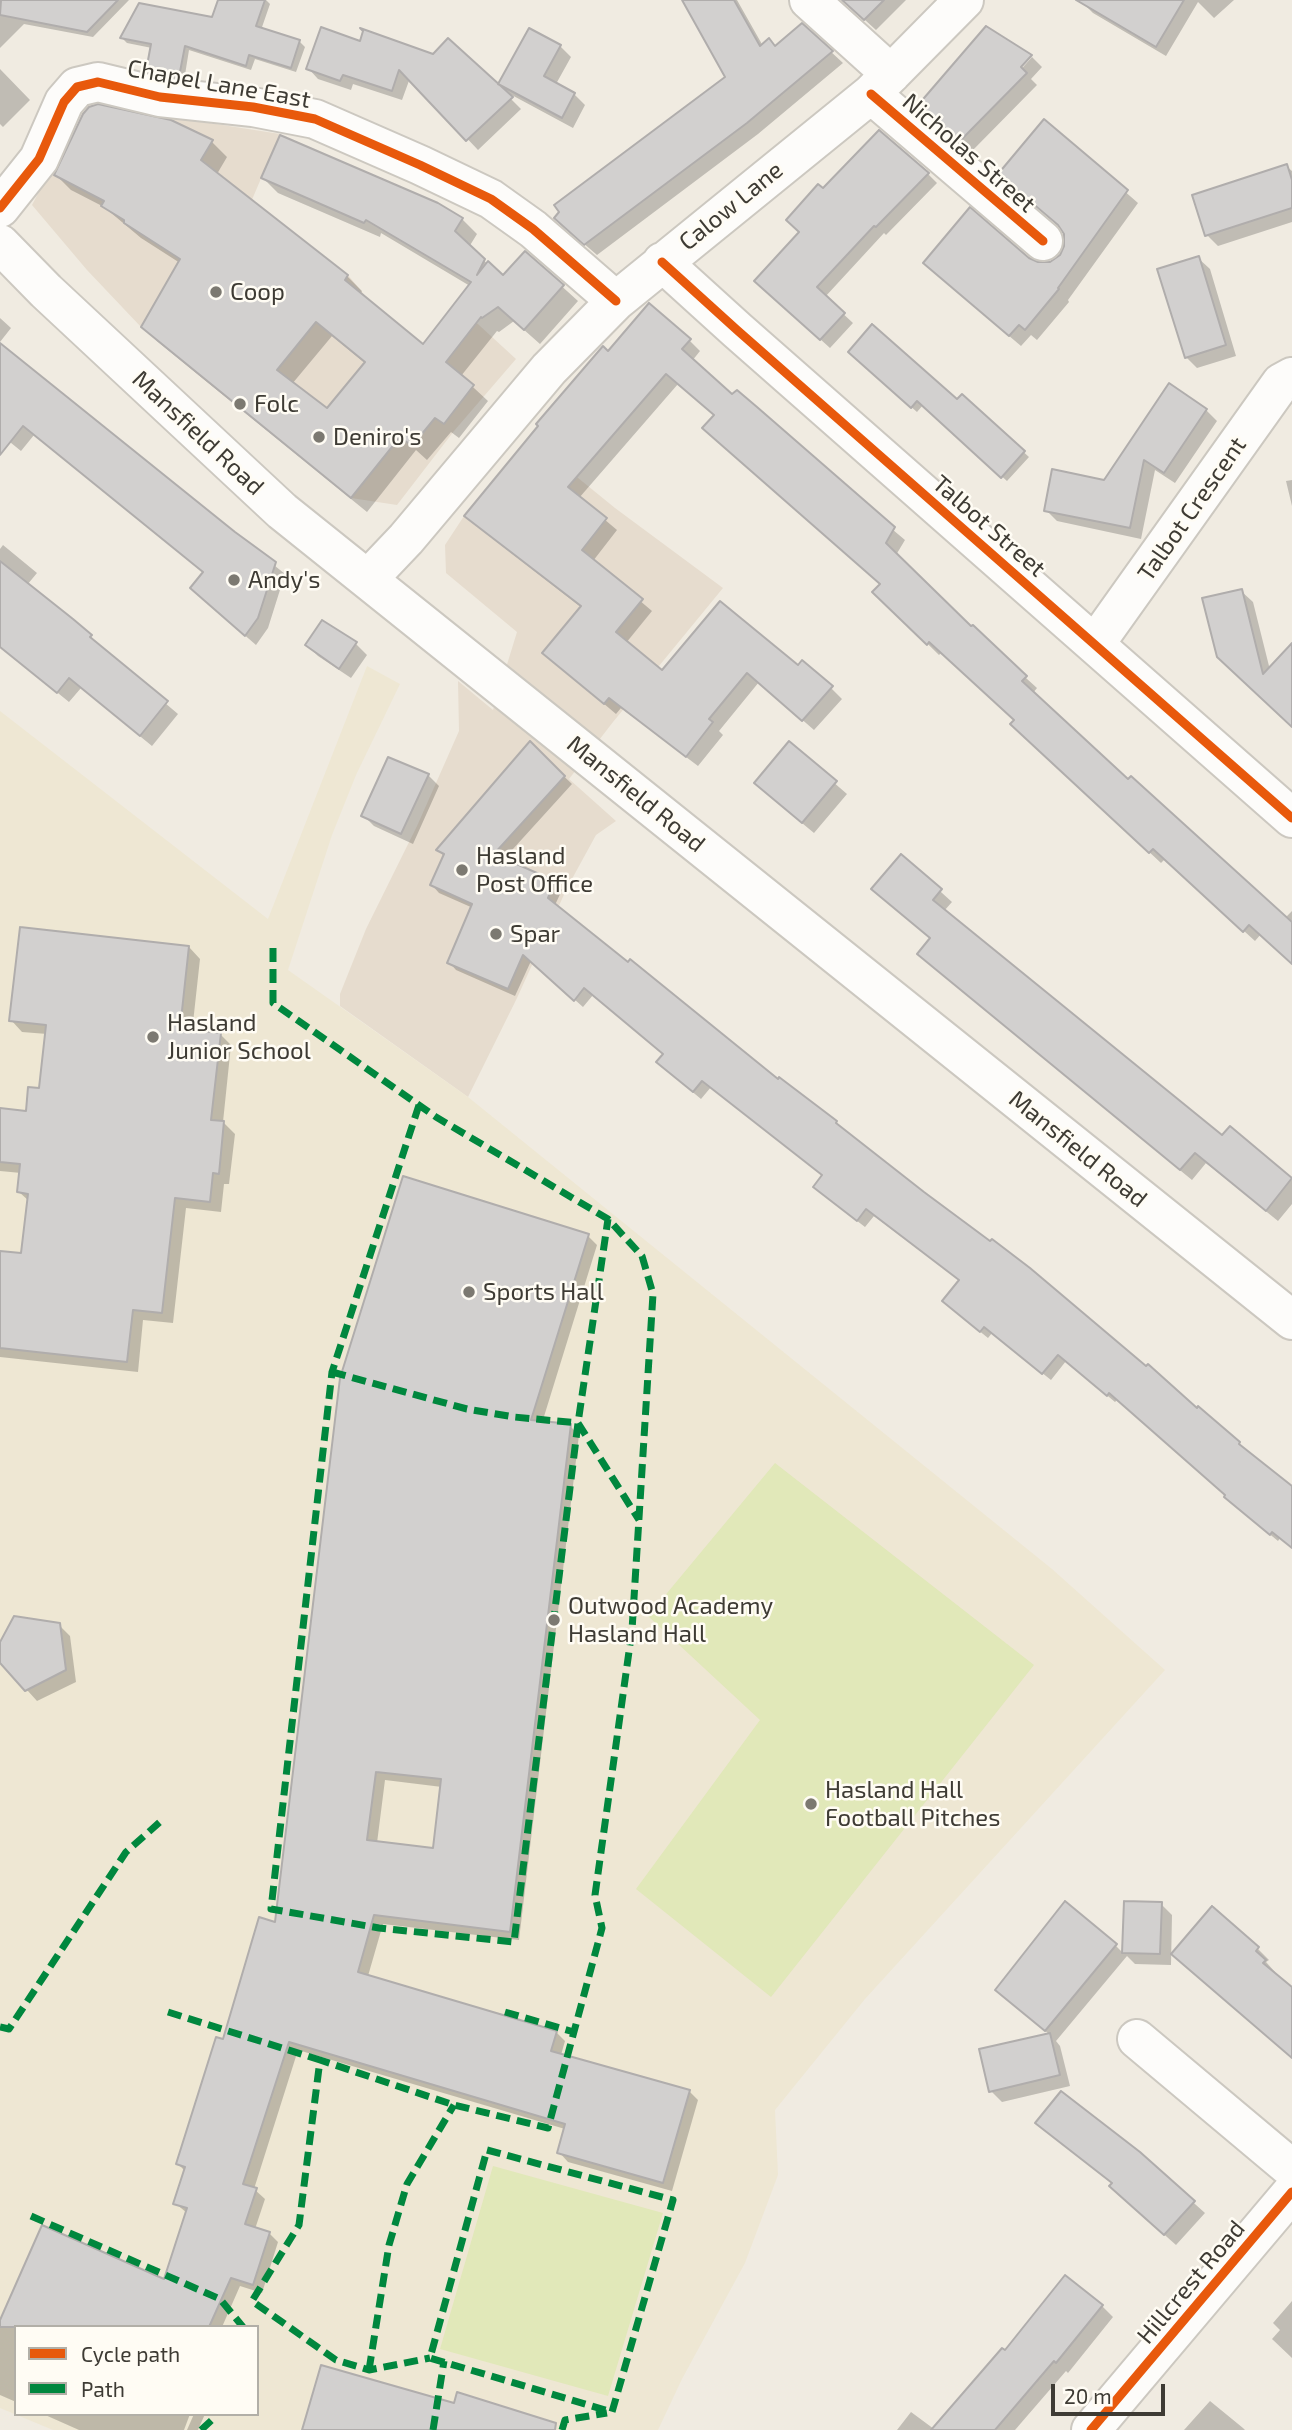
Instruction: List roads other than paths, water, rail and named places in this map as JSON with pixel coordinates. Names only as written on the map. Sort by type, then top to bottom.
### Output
[{"type":"street","name":"Nicholas Street","points":[[809,0],[881,84],[1043,241]]},
{"type":"street","name":"Calow Lane","points":[[368,579],[549,369],[616,301],[881,84],[964,0]]},
{"type":"street","name":"Chapel Lane East","points":[[0,208],[39,159],[64,102],[77,86],[98,82],[160,97],[253,107],[315,119],[420,164],[491,199],[533,229],[616,301]]},
{"type":"street","name":"Mansfield Road","points":[[0,244],[46,291],[282,511],[1292,1320]]},
{"type":"street","name":"Talbot Street","points":[[662,261],[1292,818]]},
{"type":"street","name":"Talbot Crescent","points":[[1095,645],[1281,383],[1292,377]]},
{"type":"street","points":[[1137,2039],[1292,2169]]},
{"type":"street","name":"Hillcrest Road","points":[[1091,2430],[1292,2192]]},
{"type":"place","name":"Coop","points":[[216,292]]},
{"type":"place","name":"Folc","points":[[240,404]]},
{"type":"place","name":"Deniro's","points":[[319,437]]},
{"type":"place","name":"Andy's","points":[[234,580]]},
{"type":"place","name":"Hasland Post Office","points":[[462,870]]},
{"type":"place","name":"Spar","points":[[496,934]]},
{"type":"place","name":"Hasland Junior School","points":[[153,1037]]},
{"type":"place","name":"Sports Hall","points":[[469,1292]]},
{"type":"place","name":"Outwood Academy Hasland Hall","points":[[554,1620]]},
{"type":"place","name":"Hasland Hall Football Pitches","points":[[811,1804]]}]
